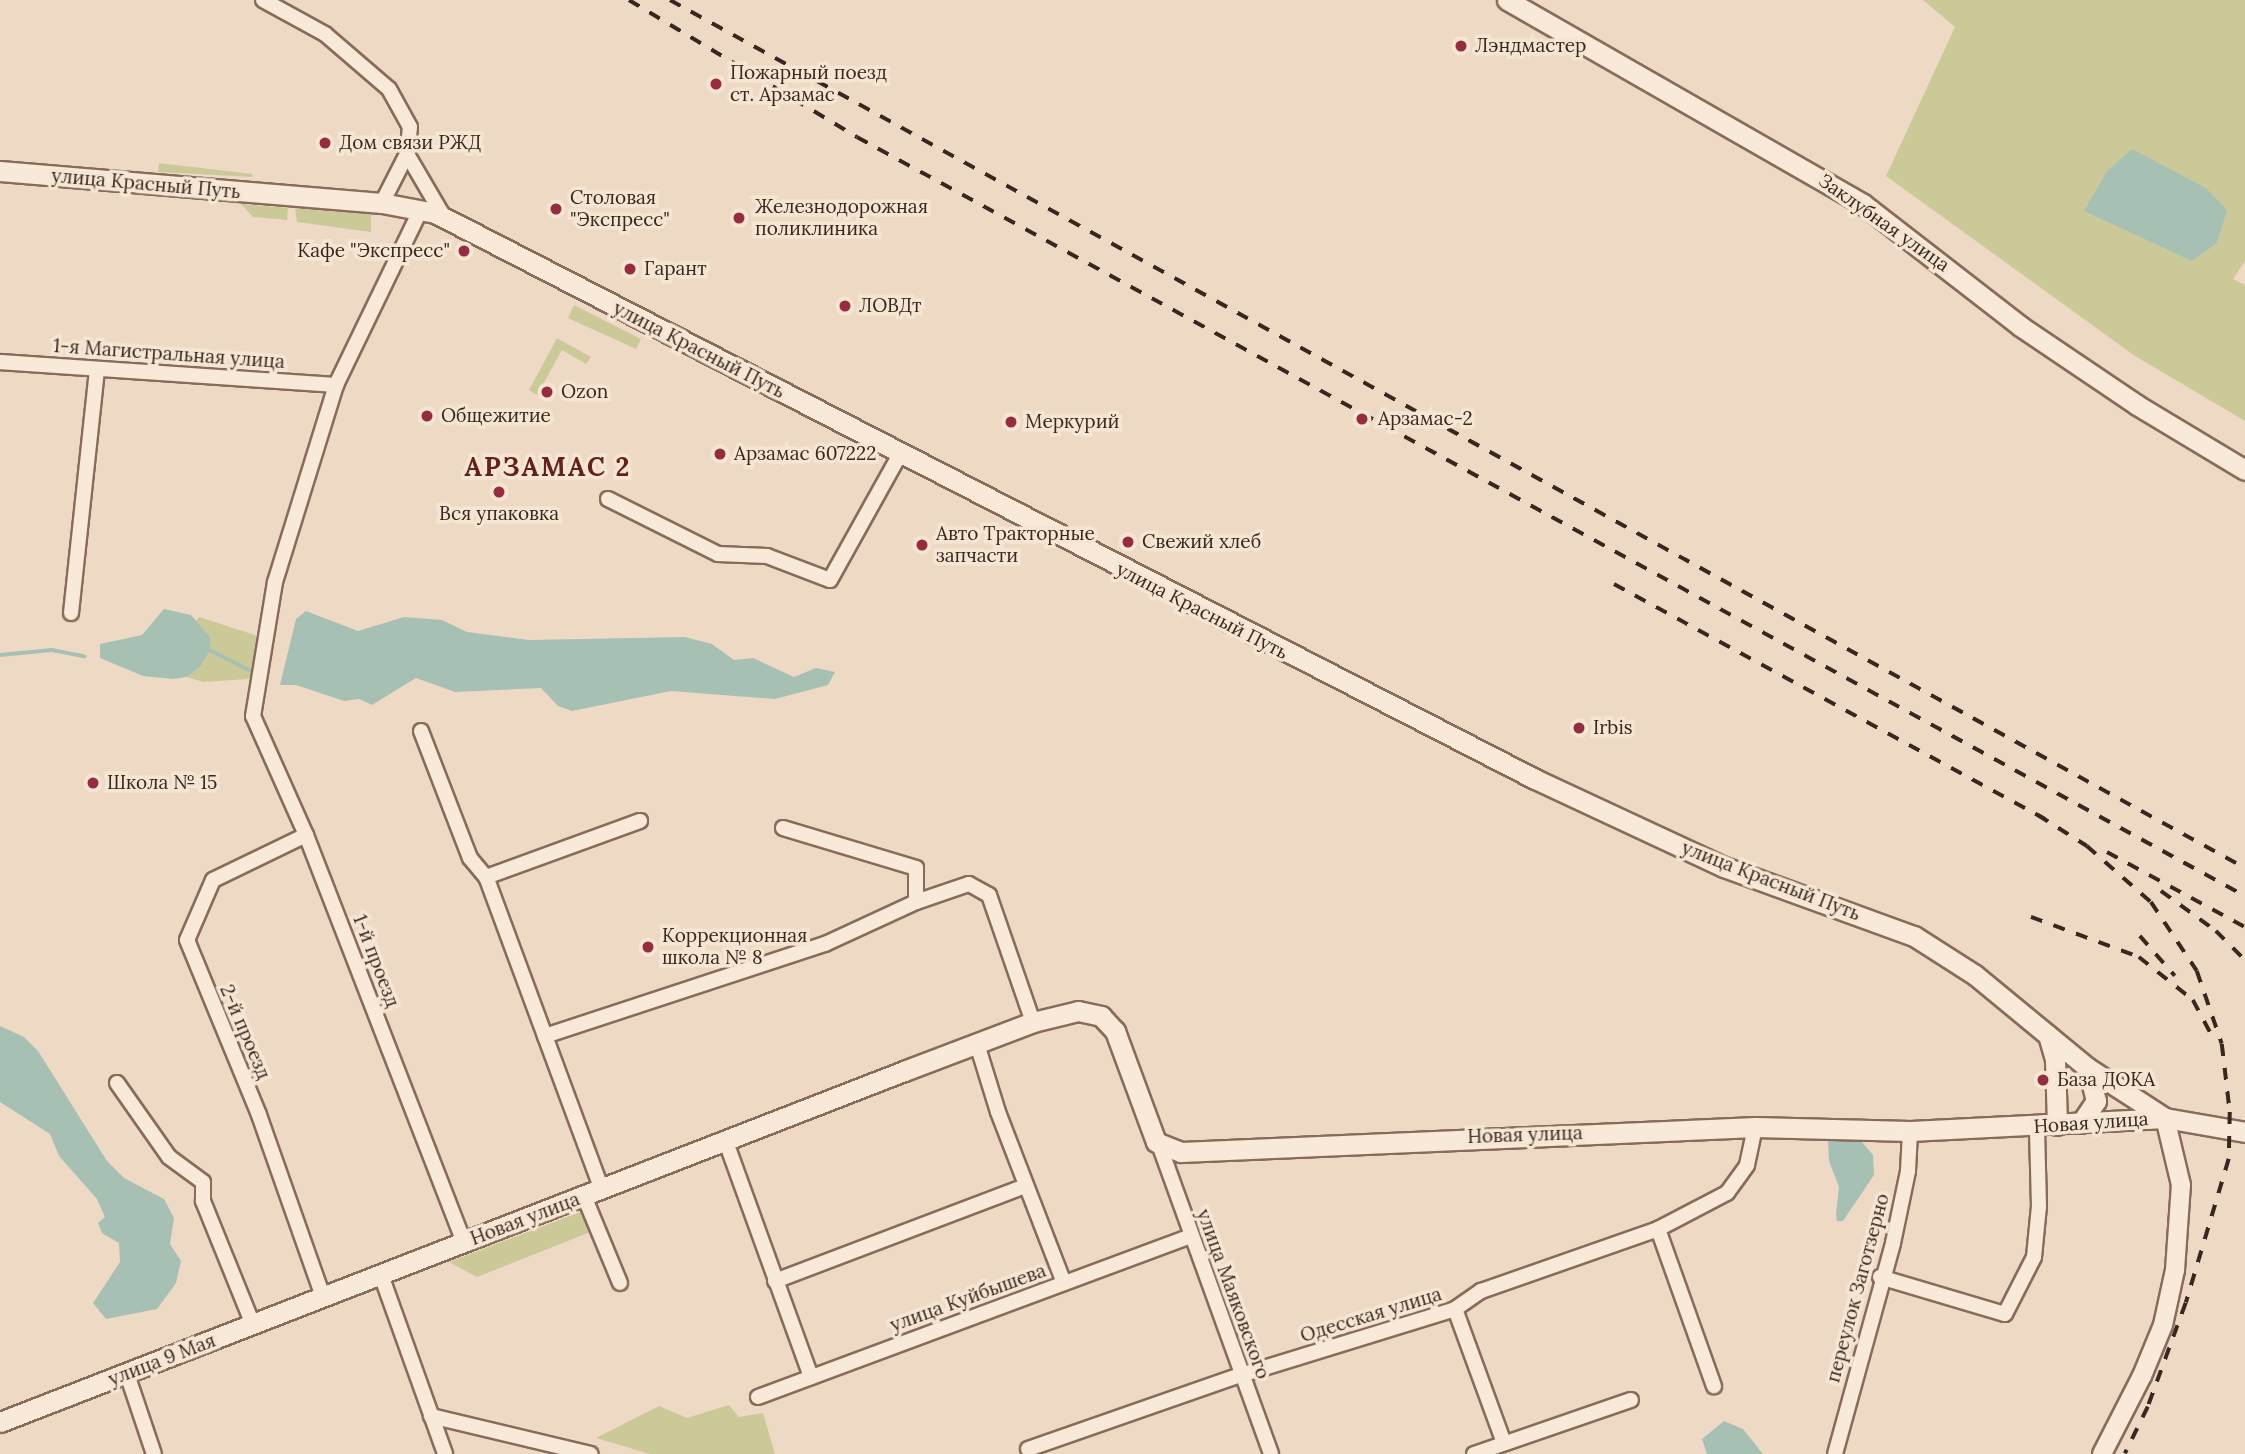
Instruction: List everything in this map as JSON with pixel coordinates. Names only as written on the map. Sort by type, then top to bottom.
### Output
[{"type":"main road","name":"Заклубная улица","points":[[1507,0],[1863,204],[2020,326],[2245,470]]},
{"type":"main road","name":"улица Красный Путь","points":[[0,171],[382,203],[421,209],[444,217],[1248,635],[1646,832],[1724,867],[1914,936],[1975,975],[2088,1068],[2165,1118],[2245,1132]]},
{"type":"main road","name":"Новая улица","points":[[323,1297],[1033,1022],[1078,1011],[1101,1016],[1126,1052],[1160,1147],[1181,1152],[1755,1127],[1910,1131],[2165,1118]]},
{"type":"main road","points":[[2047,1126],[2055,1060],[2048,1035]]},
{"type":"main road","points":[[2081,1123],[2096,1101],[2088,1068]]},
{"type":"main road","name":"улица 9 Мая","points":[[0,1422],[323,1297]]},
{"type":"street","points":[[262,0],[325,34],[389,89],[410,127],[407,154],[382,203]]},
{"type":"street","points":[[407,154],[444,217]]},
{"type":"street","name":"1-й проезд","points":[[421,209],[336,384],[278,572],[254,694],[257,731],[306,835],[464,1243]]},
{"type":"street","name":"1-я Магистральная улица","points":[[0,362],[336,384]]},
{"type":"street","points":[[71,613],[97,370]]},
{"type":"street","points":[[608,499],[718,554],[767,556],[831,580],[900,454]]},
{"type":"street","points":[[421,731],[470,858],[486,877],[545,1036],[620,1283]]},
{"type":"street","points":[[486,877],[640,821]]},
{"type":"street","points":[[783,828],[916,868],[916,902]]},
{"type":"street","name":"2-й проезд","points":[[306,835],[213,880],[187,940],[259,1115],[323,1297]]},
{"type":"street","points":[[545,1036],[825,944],[916,902],[969,884],[989,895],[1033,1022]]},
{"type":"street","points":[[977,1044],[1025,1186],[1064,1283]]},
{"type":"street","points":[[117,1083],[169,1157],[203,1182],[203,1201],[253,1325]]},
{"type":"street","points":[[2102,1454],[2147,1363],[2162,1325],[2175,1270],[2181,1185],[2165,1118]]},
{"type":"street","points":[[1880,1277],[2005,1314],[2034,1257],[2047,1126]]},
{"type":"street","name":"Одесская улица","points":[[1028,1449],[1241,1376],[1455,1309],[1481,1291],[1658,1229],[1727,1193],[1747,1165],[1755,1127]]},
{"type":"street","name":"переулок Заготзерно","points":[[1835,1454],[1880,1277],[1893,1242],[1908,1171],[1910,1131]]},
{"type":"street","points":[[726,1142],[811,1377]]},
{"type":"street","name":"улица Маяковского","points":[[1160,1147],[1270,1454]]},
{"type":"street","points":[[775,1280],[1025,1186]]},
{"type":"street","points":[[1658,1229],[1714,1386]]},
{"type":"street","name":"улица Куйбышева","points":[[758,1397],[1191,1236]]},
{"type":"street","points":[[381,1275],[445,1454]]},
{"type":"street","points":[[1455,1309],[1504,1443]]},
{"type":"street","points":[[127,1374],[154,1454]]},
{"type":"street","points":[[1474,1454],[1631,1400]]},
{"type":"street","points":[[431,1416],[592,1454]]},
{"type":"shaded area","points":[[1923,0],[2245,0],[2245,261],[2233,279],[2245,285],[2245,421],[2135,356],[1886,176],[1955,27]]},
{"type":"shaded area","points":[[2132,149],[2206,188],[2227,210],[2217,243],[2192,261],[2084,211],[2107,171]]},
{"type":"shaded area","points":[[159,163],[252,174],[253,177],[158,172]]},
{"type":"shaded area","points":[[241,204],[288,208],[287,220],[253,217]]},
{"type":"shaded area","points":[[295,208],[371,214],[371,232],[297,222]]},
{"type":"shaded area","points":[[574,305],[641,339],[636,349],[568,318]]},
{"type":"shaded area","points":[[557,338],[591,357],[586,364],[562,350],[537,395],[529,390]]},
{"type":"shaded area","points":[[164,609],[191,615],[210,637],[210,650],[200,667],[187,677],[173,679],[143,676],[100,658],[100,644],[142,635]]},
{"type":"shaded area","points":[[306,611],[358,631],[404,617],[442,620],[467,632],[529,640],[685,637],[712,644],[734,660],[753,658],[794,677],[816,668],[835,672],[828,685],[775,699],[671,691],[572,711],[558,706],[541,688],[455,692],[416,678],[372,705],[359,699],[344,701],[296,685],[280,685],[296,619]]},
{"type":"shaded area","points":[[199,617],[255,635],[260,645],[255,672],[249,679],[203,682],[187,677],[200,667],[210,637],[196,621]]},
{"type":"shaded area","points":[[0,1026],[24,1037],[38,1051],[107,1161],[124,1178],[164,1199],[174,1218],[170,1244],[181,1261],[176,1283],[157,1309],[106,1319],[93,1303],[120,1262],[119,1243],[102,1233],[98,1223],[105,1217],[97,1199],[59,1156],[50,1134],[0,1102]]},
{"type":"shaded area","points":[[1828,1141],[1861,1141],[1873,1155],[1874,1175],[1843,1221],[1837,1221],[1839,1187],[1829,1161]]},
{"type":"shaded area","points":[[583,1211],[591,1229],[588,1233],[477,1277],[449,1262]]},
{"type":"shaded area","points":[[729,1405],[739,1417],[763,1413],[775,1454],[650,1454],[596,1438],[659,1406],[687,1418]]},
{"type":"shaded area","points":[[1724,1421],[1743,1429],[1763,1454],[1707,1454],[1702,1439]]},
{"type":"waterway","points":[[0,655],[52,650],[84,656]]},
{"type":"waterway","points":[[210,650],[253,672]]},
{"type":"railway","points":[[629,0],[857,137],[2245,896]]},
{"type":"railway","points":[[670,0],[2245,868]]},
{"type":"railway","points":[[1614,584],[2045,819]]},
{"type":"railway","points":[[2038,815],[2087,846],[2151,902],[2197,971],[2222,1044],[2230,1112],[2229,1159],[2186,1303],[2148,1407],[2125,1454]]},
{"type":"railway","points":[[2107,852],[2245,927]]},
{"type":"railway","points":[[2161,891],[2216,931],[2245,960]]},
{"type":"railway","points":[[2031,917],[2139,957],[2193,1000],[2212,1035]]},
{"type":"railway","points":[[2140,936],[2175,976]]},
{"type":"place","name":"Лэндмастер","points":[[1461,46]]},
{"type":"place","name":"Пожарный поезд ст. Арзамас","points":[[716,84]]},
{"type":"place","name":"Дом связи РЖД","points":[[325,143]]},
{"type":"place","name":"Столовая \"Экспресс\"","points":[[556,209]]},
{"type":"place","name":"Железнодорожная поликлиника","points":[[739,218]]},
{"type":"place","name":"Кафе \"Экспресс\"","points":[[464,251]]},
{"type":"place","name":"Гарант","points":[[630,269]]},
{"type":"place","name":"ЛОВДт","points":[[845,306]]},
{"type":"place","name":"Ozon","points":[[547,392]]},
{"type":"place","name":"Общежитие","points":[[427,416]]},
{"type":"place","name":"Арзамас-2","points":[[1362,419]]},
{"type":"place","name":"Меркурий","points":[[1011,422]]},
{"type":"place","name":"Арзамас 607222","points":[[720,454]]},
{"type":"place","name":"Вся упаковка","points":[[499,492]]},
{"type":"place","name":"Свежий хлеб","points":[[1128,542]]},
{"type":"place","name":"Авто Тракторные запчасти","points":[[922,545]]},
{"type":"place","name":"Irbis","points":[[1579,728]]},
{"type":"place","name":"Школа № 15","points":[[93,783]]},
{"type":"place","name":"Коррекционная школа № 8","points":[[648,947]]},
{"type":"place","name":"База ДОКА","points":[[2043,1080]]},
{"type":"district","name":"АРЗАМАС 2","points":[[548,467]]}]
